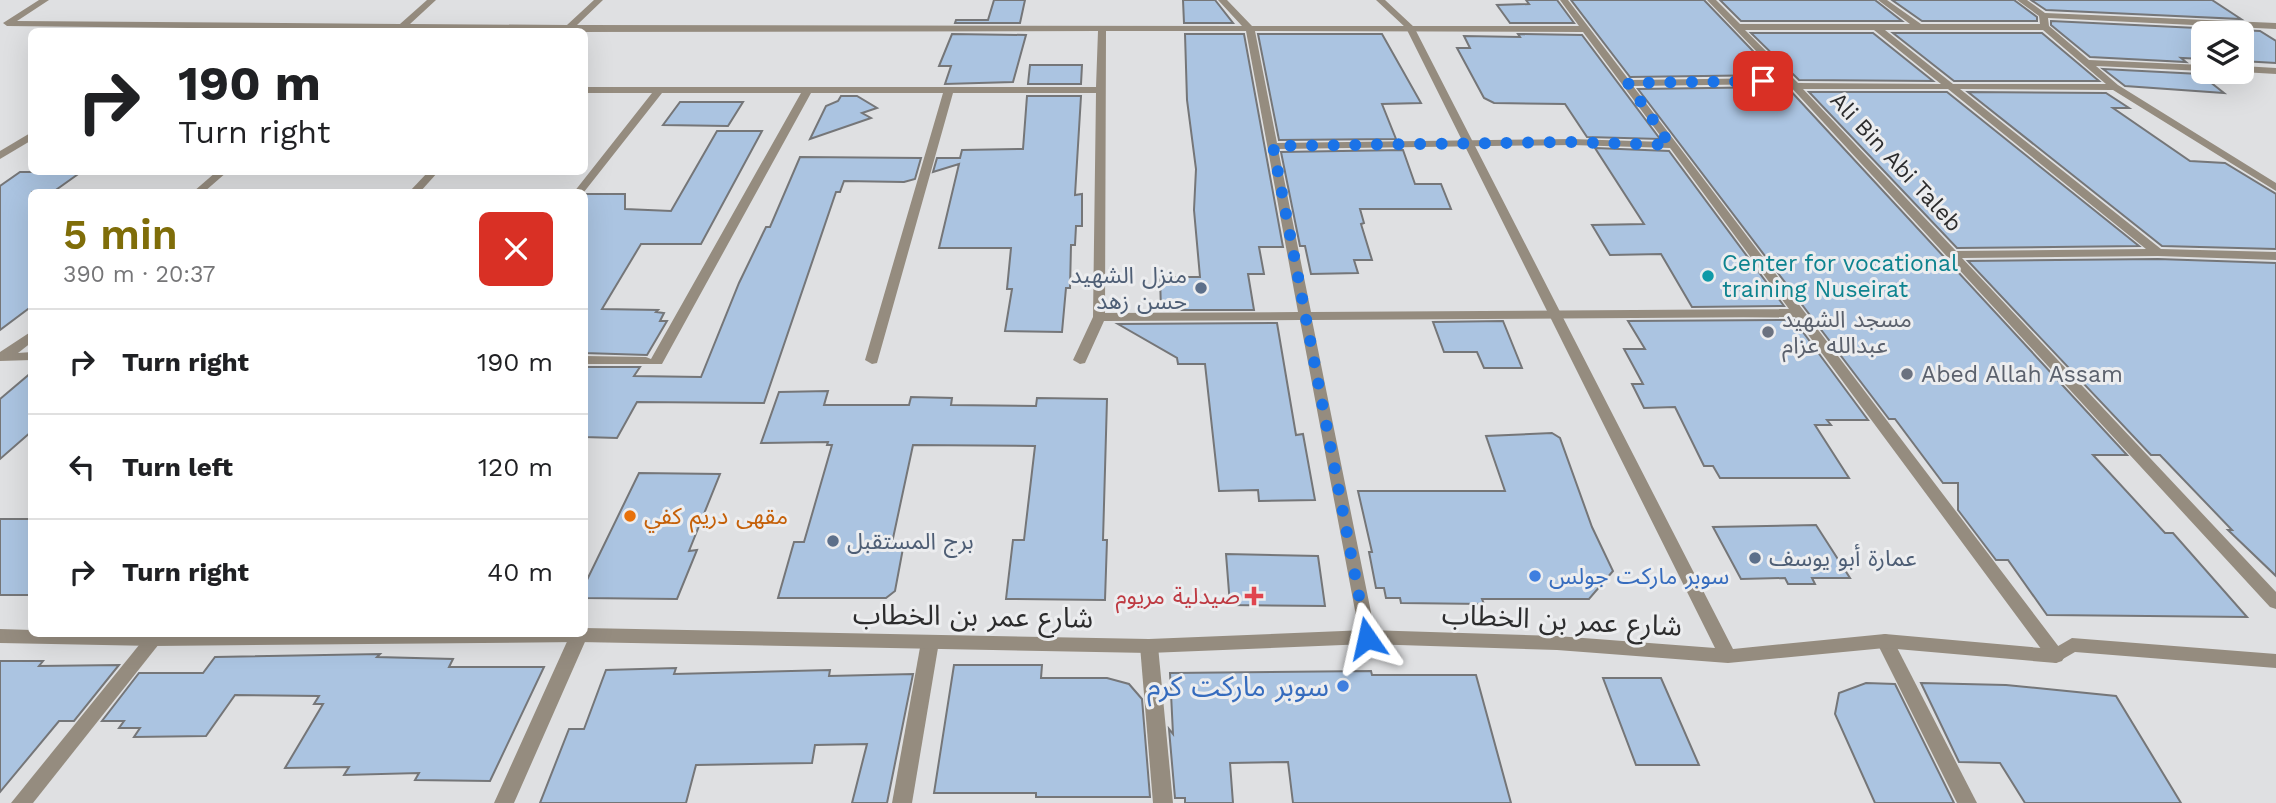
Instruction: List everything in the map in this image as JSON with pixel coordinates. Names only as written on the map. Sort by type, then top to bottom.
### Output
[{"type":"street","points":[[2,23],[16,18],[45,0]]},
{"type":"street","points":[[400,28],[432,0]]},
{"type":"street","points":[[570,28],[599,0]]},
{"type":"street","points":[[1222,0],[1250,29],[1367,638]]},
{"type":"street","points":[[1380,0],[1410,27],[1728,656]]},
{"type":"street","points":[[1564,0],[1628,83],[1670,145],[2056,656]]},
{"type":"street","name":"Ali Bin Abi Taleb","points":[[1710,0],[1793,83],[2276,603]]},
{"type":"street","points":[[1882,0],[1918,26]]},
{"type":"street","points":[[2021,0],[2043,15],[2276,26]]},
{"type":"street","points":[[2043,15],[2045,27],[2115,86],[2275,187]]},
{"type":"street","points":[[2,23],[207,23],[367,28]]},
{"type":"street","points":[[200,28],[207,23]]},
{"type":"street","points":[[1875,26],[2158,252]]},
{"type":"street","points":[[588,30],[1410,27],[1585,29]]},
{"type":"street","points":[[1737,27],[2045,27]]},
{"type":"street","points":[[1080,360],[1099,317],[1102,30]]},
{"type":"street","points":[[2086,63],[2191,67]]},
{"type":"street","points":[[2254,70],[2276,71]]},
{"type":"street","points":[[1628,83],[2115,86]]},
{"type":"street","points":[[588,90],[1101,90]]},
{"type":"street","points":[[581,189],[659,90]]},
{"type":"street","points":[[872,360],[949,90]]},
{"type":"street","points":[[588,360],[651,361],[807,91]]},
{"type":"street","points":[[0,156],[28,138]]},
{"type":"street","points":[[1273,146],[1469,146],[1572,142],[1670,145]]},
{"type":"street","points":[[202,189],[218,175]]},
{"type":"street","points":[[417,189],[430,175]]},
{"type":"street","points":[[1953,255],[2158,252],[2276,256]]},
{"type":"street","points":[[1099,317],[1797,313]]},
{"type":"street","points":[[2,358],[28,338]]},
{"type":"street","points":[[2,358],[28,356]]},
{"type":"street","name":"شارع عمر بن الخطاب","points":[[588,635],[1149,646],[1367,638],[1557,643],[1728,656],[1885,641],[2056,656],[2072,645],[2276,661]]},
{"type":"street","name":"شارع عمر بن الخطاب","points":[[0,636],[28,637]]},
{"type":"street","name":"شارع عمر بن الخطاب","points":[[51,637],[366,637]]},
{"type":"street","points":[[504,803],[578,637]]},
{"type":"street","points":[[21,803],[154,639]]},
{"type":"street","points":[[1885,641],[1967,803]]},
{"type":"street","points":[[902,803],[930,642]]},
{"type":"street","points":[[1149,646],[1163,803]]},
{"type":"building","points":[[994,0],[1025,0],[1020,23],[955,23],[956,20],[988,20]]},
{"type":"building","points":[[1183,0],[1215,0],[1233,23],[1184,23]]},
{"type":"building","points":[[1526,0],[1557,0],[1574,23],[1510,23],[1497,5],[1529,4]]},
{"type":"building","points":[[1571,0],[1704,0],[1776,75],[1630,77]]},
{"type":"building","points":[[1720,0],[1875,0],[1902,21],[1741,21]]},
{"type":"building","points":[[1892,0],[2014,0],[2037,17],[2037,21],[1922,21]]},
{"type":"building","points":[[2031,0],[2212,0],[2241,19],[2046,10]]},
{"type":"building","points":[[2051,21],[2191,28],[2191,58],[2181,58],[2186,62],[2090,57],[2051,25]]},
{"type":"building","points":[[2254,31],[2260,31],[2276,41],[2276,63],[2254,62]]},
{"type":"building","points":[[1751,33],[1873,33],[1933,81],[1799,80]]},
{"type":"building","points":[[1893,33],[2042,33],[2099,81],[1954,81]]},
{"type":"building","points":[[952,34],[1026,35],[1013,82],[945,84],[951,66],[939,66]]},
{"type":"building","points":[[1185,34],[1244,34],[1283,247],[1259,247],[1264,274],[1248,274],[1254,310],[1161,310],[1160,277],[1200,277],[1194,210],[1196,169],[1187,100]]},
{"type":"building","points":[[1258,34],[1382,34],[1421,103],[1382,104],[1396,139],[1279,140]]},
{"type":"building","points":[[1518,34],[1582,35],[1660,139],[1587,137],[1565,104],[1494,103],[1484,98],[1457,48],[1470,48],[1464,36],[1520,37]]},
{"type":"building","points":[[1030,65],[1082,65],[1081,84],[1028,84]]},
{"type":"building","points":[[2103,69],[2191,74],[2191,84],[2213,84],[2224,93],[2125,86]]},
{"type":"building","points":[[1787,87],[2127,455],[2093,455],[2165,533],[2173,533],[2247,617],[2047,615],[2008,560],[1996,560],[1958,510],[1958,483],[1943,483],[1895,419],[1889,419],[1638,89]]},
{"type":"building","points":[[1809,92],[1947,92],[2139,246],[1957,248]]},
{"type":"building","points":[[1968,92],[2106,93],[2129,108],[2113,108],[2190,161],[2225,163],[2276,194],[2276,249],[2162,246]]},
{"type":"building","points":[[841,96],[857,96],[877,108],[862,113],[871,118],[810,139],[826,106],[838,101]]},
{"type":"building","points":[[1027,96],[1081,96],[1075,195],[1082,194],[1082,226],[1076,226],[1075,245],[1071,245],[1070,288],[1066,288],[1062,332],[1005,331],[1012,289],[1007,289],[1011,248],[939,248],[959,164],[933,172],[937,158],[960,158],[962,150],[1023,149]]},
{"type":"building","points":[[680,102],[743,102],[728,126],[663,125]]},
{"type":"building","points":[[717,131],[762,131],[701,244],[641,244],[602,309],[658,310],[656,312],[664,313],[660,321],[667,321],[647,355],[588,353],[588,194],[625,194],[625,209],[671,211]]},
{"type":"building","points":[[1595,148],[1669,151],[1784,306],[1692,307],[1661,254],[1610,255],[1592,225],[1644,224]]},
{"type":"building","points":[[1403,150],[1415,184],[1441,184],[1451,209],[1360,209],[1364,223],[1361,224],[1372,260],[1354,260],[1358,273],[1311,274],[1305,246],[1300,246],[1281,152]]},
{"type":"building","points":[[800,157],[921,158],[915,179],[904,182],[844,181],[840,192],[836,192],[764,403],[637,402],[617,438],[588,437],[588,367],[640,367],[634,376],[701,377],[739,283],[766,227],[770,227]]},
{"type":"building","points":[[20,172],[28,172],[28,175],[77,175],[57,189],[28,189],[28,309],[0,330],[0,186]]},
{"type":"building","points":[[2158,259],[2276,263],[2276,576],[2228,530],[2232,530],[2160,455],[2151,455],[1968,261]]},
{"type":"building","points":[[1794,320],[1868,420],[1827,420],[1831,425],[1815,425],[1849,478],[1720,478],[1713,466],[1704,466],[1675,407],[1644,408],[1632,384],[1643,384],[1624,349],[1645,349],[1628,321]]},
{"type":"building","points":[[1503,321],[1522,368],[1484,368],[1477,352],[1444,352],[1433,322]]},
{"type":"building","points":[[1277,323],[1296,435],[1303,434],[1315,500],[1259,501],[1258,490],[1219,491],[1205,364],[1178,364],[1177,358],[1118,324]]},
{"type":"building","points":[[28,375],[28,434],[0,459],[0,399]]},
{"type":"building","points":[[828,391],[824,405],[909,405],[911,397],[952,398],[951,405],[1036,406],[1037,398],[1107,399],[1103,540],[1107,540],[1105,600],[1006,599],[1013,540],[1024,540],[1035,446],[913,445],[892,543],[904,543],[895,591],[886,598],[778,598],[794,542],[804,542],[832,445],[827,445],[828,442],[761,443],[779,392]]},
{"type":"building","points":[[1552,433],[1560,438],[1592,527],[1613,571],[1589,599],[1482,599],[1484,604],[1401,603],[1400,598],[1386,598],[1384,588],[1376,588],[1369,552],[1372,552],[1358,491],[1505,491],[1486,436]]},
{"type":"building","points":[[639,473],[720,474],[689,551],[697,550],[677,599],[588,598],[588,578]]},
{"type":"building","points":[[0,519],[28,519],[28,595],[0,595]]},
{"type":"building","points":[[1816,525],[1850,578],[1812,578],[1815,584],[1788,584],[1785,578],[1741,579],[1713,527]]},
{"type":"building","points":[[1226,554],[1318,556],[1325,606],[1230,605]]},
{"type":"building","points":[[380,654],[377,657],[453,659],[449,667],[544,667],[490,781],[415,780],[419,773],[344,775],[349,767],[285,768],[323,704],[314,704],[319,696],[235,695],[206,736],[134,737],[140,728],[119,728],[124,721],[102,721],[139,673],[203,673],[215,657]]},
{"type":"building","points":[[0,661],[43,661],[39,666],[119,665],[74,721],[59,721],[0,792]]},
{"type":"building","points":[[954,665],[1042,665],[1041,678],[1107,678],[1129,684],[1142,699],[1150,797],[1036,797],[1036,793],[934,793]]},
{"type":"building","points":[[676,668],[674,674],[830,670],[829,676],[913,674],[887,803],[852,803],[867,744],[815,745],[812,763],[696,765],[686,803],[540,803],[569,729],[584,729],[606,670]]},
{"type":"building","points":[[1371,671],[1372,675],[1476,675],[1511,803],[1293,803],[1288,762],[1230,763],[1233,803],[1185,803],[1185,798],[1175,798],[1169,729],[1173,734],[1170,673]]},
{"type":"building","points":[[1603,678],[1661,678],[1699,765],[1636,765]]},
{"type":"building","points":[[1866,683],[1895,684],[1954,803],[1875,803],[1835,714],[1839,693]]},
{"type":"building","points":[[1921,683],[2006,685],[2116,696],[2181,803],[2025,803],[2000,763],[1959,762]]},
{"type":"place","name":"Center for vocational training Nuseirat","points":[[1708,276]]},
{"type":"place","name":"منزل الشهيد حسن زهد","points":[[1201,288]]},
{"type":"place","name":"مسجد الشهيد عبدالله عزام","points":[[1768,332]]},
{"type":"place","name":"Abed Allah Assam","points":[[1907,374]]},
{"type":"place","name":"مقهى دريم كفي","points":[[630,516]]},
{"type":"place","name":"برج المستقبل","points":[[833,541]]},
{"type":"place","name":"عمارة أبو يوسف","points":[[1755,558]]},
{"type":"place","name":"سوبر ماركت جولس","points":[[1535,576]]},
{"type":"place","name":"صيدلية مريوم","points":[[1254,596]]},
{"type":"place","name":"سوبر ماركت كرم","points":[[1343,686]]},
{"type":"route","points":[[1367,638],[1273,146],[1469,146],[1572,142],[1670,145],[1628,83],[1763,81]]}]
